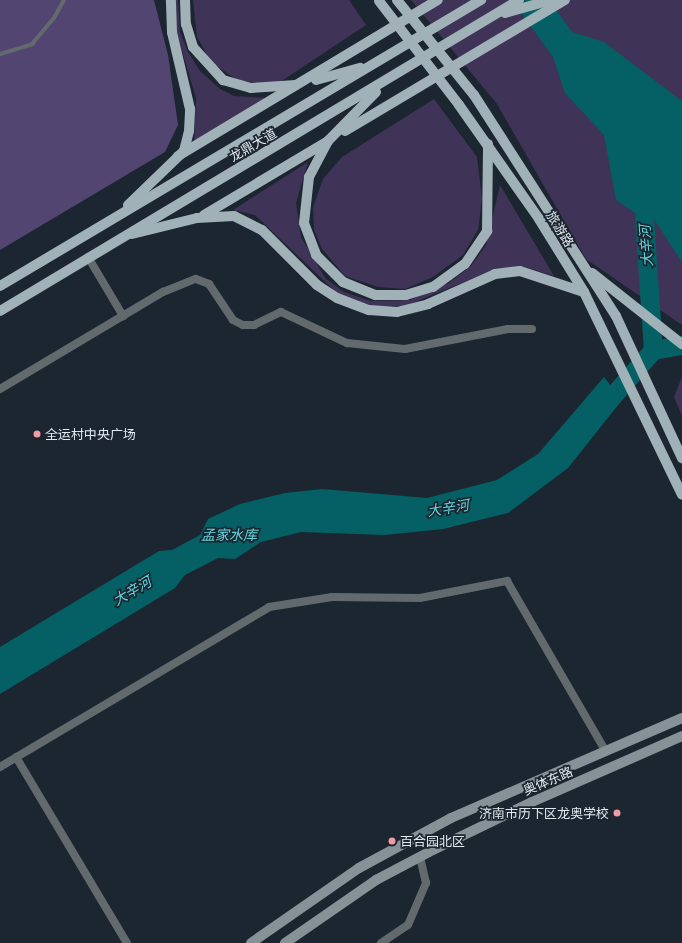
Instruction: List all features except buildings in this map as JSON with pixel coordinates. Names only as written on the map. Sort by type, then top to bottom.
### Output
[{"type":"main road","points":[[112,220],[184,151],[189,131],[190,109],[172,32],[171,0]]},
{"type":"main road","points":[[185,0],[186,24],[193,47],[223,80],[251,88],[304,84],[375,63]]},
{"type":"main road","name":"旅游路","points":[[379,0],[488,144],[584,292],[602,326],[682,494]]},
{"type":"main road","name":"旅游路","points":[[398,0],[474,95],[616,316],[661,406],[682,458]]},
{"type":"main road","points":[[178,156],[304,84],[438,0]]},
{"type":"main road","name":"龙鼎大道","points":[[0,286],[481,0]]},
{"type":"main road","name":"龙鼎大道","points":[[0,312],[120,237],[511,8],[519,0]]},
{"type":"main road","points":[[511,8],[558,2]]},
{"type":"main road","points":[[120,237],[197,218],[222,207],[328,141],[522,26],[558,2]]},
{"type":"main road","points":[[382,84],[328,141],[309,177],[304,223],[316,255],[343,282],[375,295],[406,296],[433,287],[465,264],[487,231],[488,144]]},
{"type":"main road","points":[[197,218],[234,216],[262,230],[317,285],[337,298],[370,310],[396,312],[428,304],[495,274],[520,271],[584,292]]},
{"type":"main road","points":[[586,268],[682,344]]},
{"type":"main road","points":[[251,943],[359,868],[405,842],[535,779],[682,718]]},
{"type":"main road","name":"奥体东路","points":[[285,943],[370,884],[420,857],[532,802],[682,736]]},
{"type":"street","points":[[88,257],[123,316]]},
{"type":"street","points":[[0,389],[181,283],[196,280],[209,284],[233,320],[243,325],[254,324],[281,312],[347,343],[405,349],[508,329],[532,329]]},
{"type":"street","points":[[0,767],[269,607],[332,597],[420,598],[507,581],[605,750]]},
{"type":"street","points":[[16,757],[127,943]]},
{"type":"street","points":[[382,943],[408,925],[426,883],[420,857]]},
{"type":"lane","points":[[0,54],[32,44],[54,18],[64,0]]},
{"type":"shaded area","points":[[0,0],[154,0],[168,55],[178,125],[165,152],[0,250]]},
{"type":"shaded area","points":[[174,0],[178,0],[180,32],[188,52],[200,71],[220,89],[234,96],[267,98],[194,142],[196,98],[177,34]]},
{"type":"shaded area","points":[[193,0],[349,0],[366,25],[274,86],[237,80],[211,62],[197,37]]},
{"type":"shaded area","points":[[411,0],[682,0],[682,325],[586,259],[497,104]]},
{"type":"shaded area","points":[[434,99],[477,157],[482,199],[478,230],[463,255],[433,277],[405,289],[378,287],[345,276],[322,249],[314,230],[313,207],[323,179],[342,157]]},
{"type":"shaded area","points":[[308,162],[296,203],[301,237],[326,279],[344,292],[371,301],[410,300],[449,283],[471,266],[486,245],[500,185],[554,276],[522,266],[496,269],[405,306],[371,307],[338,294],[255,215],[233,210]]},
{"type":"shaded area","points":[[682,377],[682,416],[674,397]]},
{"type":"water","points":[[512,0],[549,0],[572,32],[604,42],[682,101],[682,262],[646,207],[644,219],[616,200],[604,135],[565,93],[553,57]]},
{"type":"water","name":"孟家水库","points":[[604,377],[622,400],[568,468],[508,513],[443,529],[385,535],[301,532],[261,542],[235,559],[218,558],[185,575],[175,588],[0,694],[0,647],[159,551],[172,550],[200,535],[208,519],[240,504],[285,493],[322,489],[427,498],[497,480],[538,454]]},
{"type":"waterway","name":"大辛河","points":[[599,411],[653,350],[644,219],[654,164],[682,143]]},
{"type":"waterway","points":[[653,350],[682,345]]},
{"type":"place","name":"全运村中央广场","points":[[37,434]]},
{"type":"place","name":"济南市历下区龙奥学校","points":[[617,813]]},
{"type":"place","name":"百合园北区","points":[[392,841]]}]
